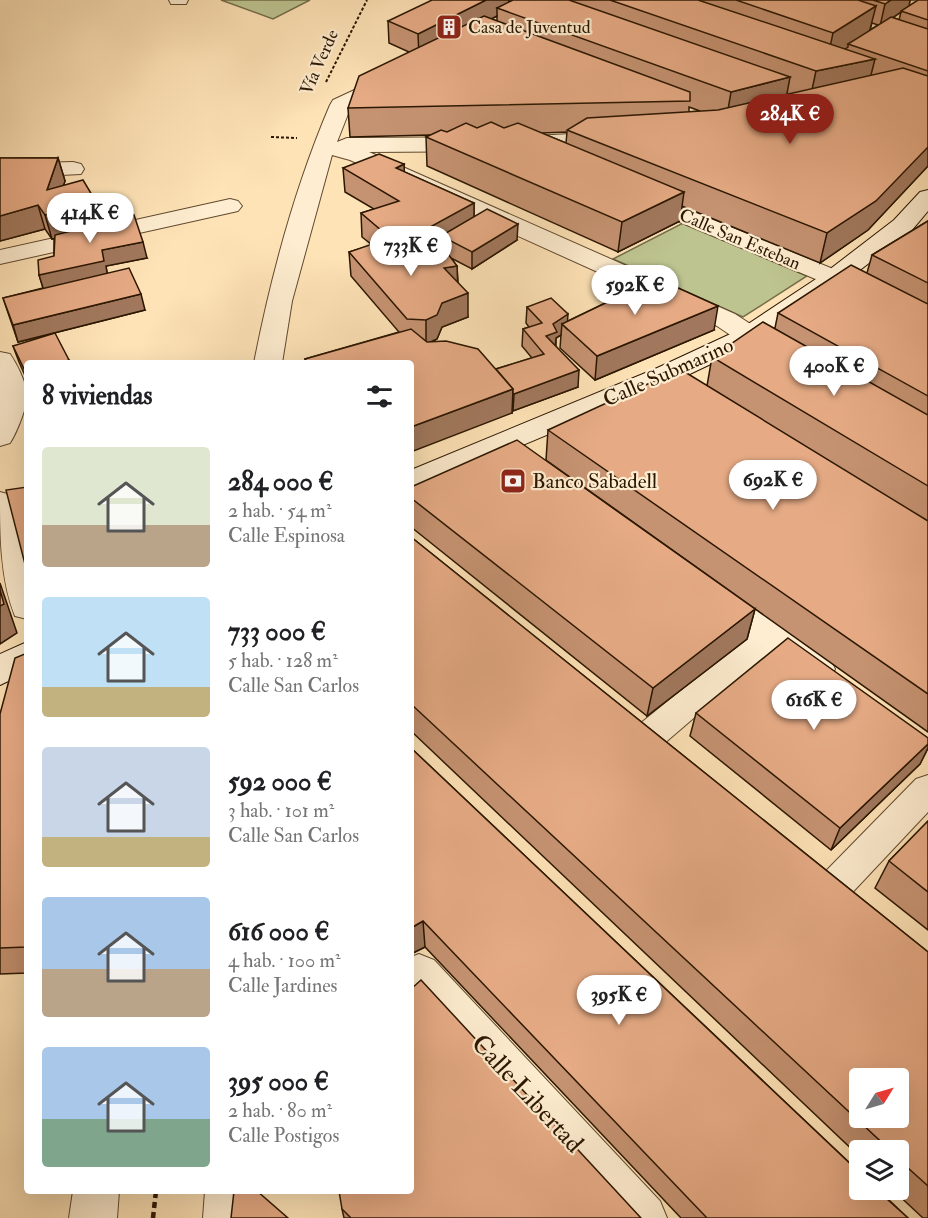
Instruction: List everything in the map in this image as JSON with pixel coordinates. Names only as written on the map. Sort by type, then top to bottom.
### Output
[{"type":"street","points":[[787,0],[928,48]]},
{"type":"street","points":[[904,0],[926,6]]},
{"type":"street","points":[[865,44],[926,6]]},
{"type":"street","points":[[269,360],[312,141],[341,105],[404,73]]},
{"type":"street","points":[[312,141],[514,144],[628,138]]},
{"type":"street","points":[[312,141],[358,155],[726,320],[748,336],[799,366]]},
{"type":"street","points":[[514,144],[557,162]]},
{"type":"street","points":[[0,171],[73,170]]},
{"type":"street","name":"Calle San Esteban","points":[[622,189],[834,278],[928,327]]},
{"type":"street","name":"Calle Submarino","points":[[414,481],[666,375],[748,336],[834,278],[903,225],[928,196]]},
{"type":"street","points":[[0,256],[230,206]]},
{"type":"street","points":[[903,225],[928,237]]},
{"type":"street","points":[[0,360],[14,395],[11,421]]},
{"type":"street","points":[[502,444],[531,465]]},
{"type":"street","points":[[0,503],[24,595]]},
{"type":"street","points":[[693,580],[844,688]]},
{"type":"street","points":[[648,737],[770,635]]},
{"type":"street","points":[[621,715],[676,759]]},
{"type":"street","points":[[836,885],[928,789]]},
{"type":"street","points":[[807,862],[863,908]]},
{"type":"street","name":"Calle Libertad","points":[[414,977],[418,974],[643,1218]]},
{"type":"street","points":[[93,1218],[96,1194]]},
{"type":"street","points":[[227,1218],[228,1194]]},
{"type":"path","name":"Vía Verde","points":[[325,85],[354,22],[367,0]]},
{"type":"path","points":[[271,136],[312,141]]},
{"type":"path","points":[[153,1218],[156,1194]]},
{"type":"green space","points":[[221,0],[310,0],[273,19]]},
{"type":"green space","points":[[683,223],[807,276],[743,317],[613,259]]},
{"type":"building","points":[[432,0],[486,0],[418,34],[388,21]]},
{"type":"building","points":[[513,0],[569,0],[790,77],[731,92],[497,8]]},
{"type":"building","points":[[610,0],[698,0],[875,59],[816,71]]},
{"type":"building","points":[[736,0],[858,0],[876,6],[833,33]]},
{"type":"building","points":[[873,0],[891,0],[885,4]]},
{"type":"building","points":[[918,0],[928,0],[928,20],[901,11]]},
{"type":"building","points":[[484,16],[690,92],[690,101],[348,108],[359,76]]},
{"type":"building","points":[[891,17],[928,29],[928,71],[848,44]]},
{"type":"building","points":[[903,68],[928,76],[928,147],[876,201],[827,233],[567,130],[587,118],[718,110]]},
{"type":"building","points":[[491,122],[504,128],[518,123],[684,192],[622,222],[426,137],[441,130],[447,132],[466,123],[477,128]]},
{"type":"building","points":[[379,154],[404,164],[396,168],[474,203],[423,231],[389,237],[361,213],[399,201],[343,168]]},
{"type":"building","points":[[0,158],[58,158],[47,190],[83,180],[98,205],[45,215],[38,205],[0,216]]},
{"type":"building","points":[[487,209],[518,224],[472,252],[441,236]]},
{"type":"building","points":[[134,215],[143,242],[102,250],[104,261],[39,275],[38,260],[54,256],[55,235]]},
{"type":"building","points":[[928,221],[928,283],[872,255]]},
{"type":"building","points":[[387,239],[401,253],[439,242],[457,266],[444,268],[468,293],[442,303],[437,315],[426,320],[407,319],[349,252]]},
{"type":"building","points":[[851,265],[928,304],[928,396],[778,313]]},
{"type":"building","points":[[129,268],[141,294],[13,325],[3,298]]},
{"type":"building","points":[[665,282],[718,306],[597,356],[562,324],[620,296],[619,286],[627,283],[645,289]]},
{"type":"building","points":[[551,298],[568,314],[553,324],[557,332],[546,336],[579,370],[514,394],[513,389],[496,369],[544,354],[523,329],[542,323],[527,307]]},
{"type":"building","points":[[763,322],[928,415],[928,486],[712,357]]},
{"type":"building","points":[[411,329],[427,342],[446,341],[478,349],[513,389],[414,426],[414,360],[305,359]]},
{"type":"building","points":[[55,333],[69,360],[24,360],[24,369],[13,346]]},
{"type":"building","points":[[680,369],[928,521],[928,694],[548,430]]},
{"type":"building","points":[[517,440],[755,609],[653,688],[414,500],[414,486]]},
{"type":"building","points":[[24,487],[24,560],[6,490]]},
{"type":"building","points":[[414,539],[928,952],[928,1186],[909,1169],[909,1140],[879,1140],[866,1128],[909,1128],[909,1068],[849,1068],[849,1112],[414,707]]},
{"type":"building","points":[[0,590],[4,604],[0,606]]},
{"type":"building","points":[[788,638],[928,738],[928,744],[840,828],[696,713]]},
{"type":"building","points":[[24,654],[24,947],[0,948],[0,714],[15,658]]},
{"type":"building","points":[[414,751],[849,1163],[849,1200],[888,1200],[908,1218],[707,1218],[423,921],[414,926]]},
{"type":"building","points":[[928,821],[928,892],[889,861]]},
{"type":"building","points":[[421,980],[641,1218],[351,1218],[342,1209],[340,1194],[414,1194],[414,986]]},
{"type":"building","points":[[234,1194],[260,1194],[288,1218],[231,1218]]},
{"type":"place","name":"Casa de Juventud","points":[[449,27]]},
{"type":"place","name":"Banco Sabadell","points":[[513,481]]}]
